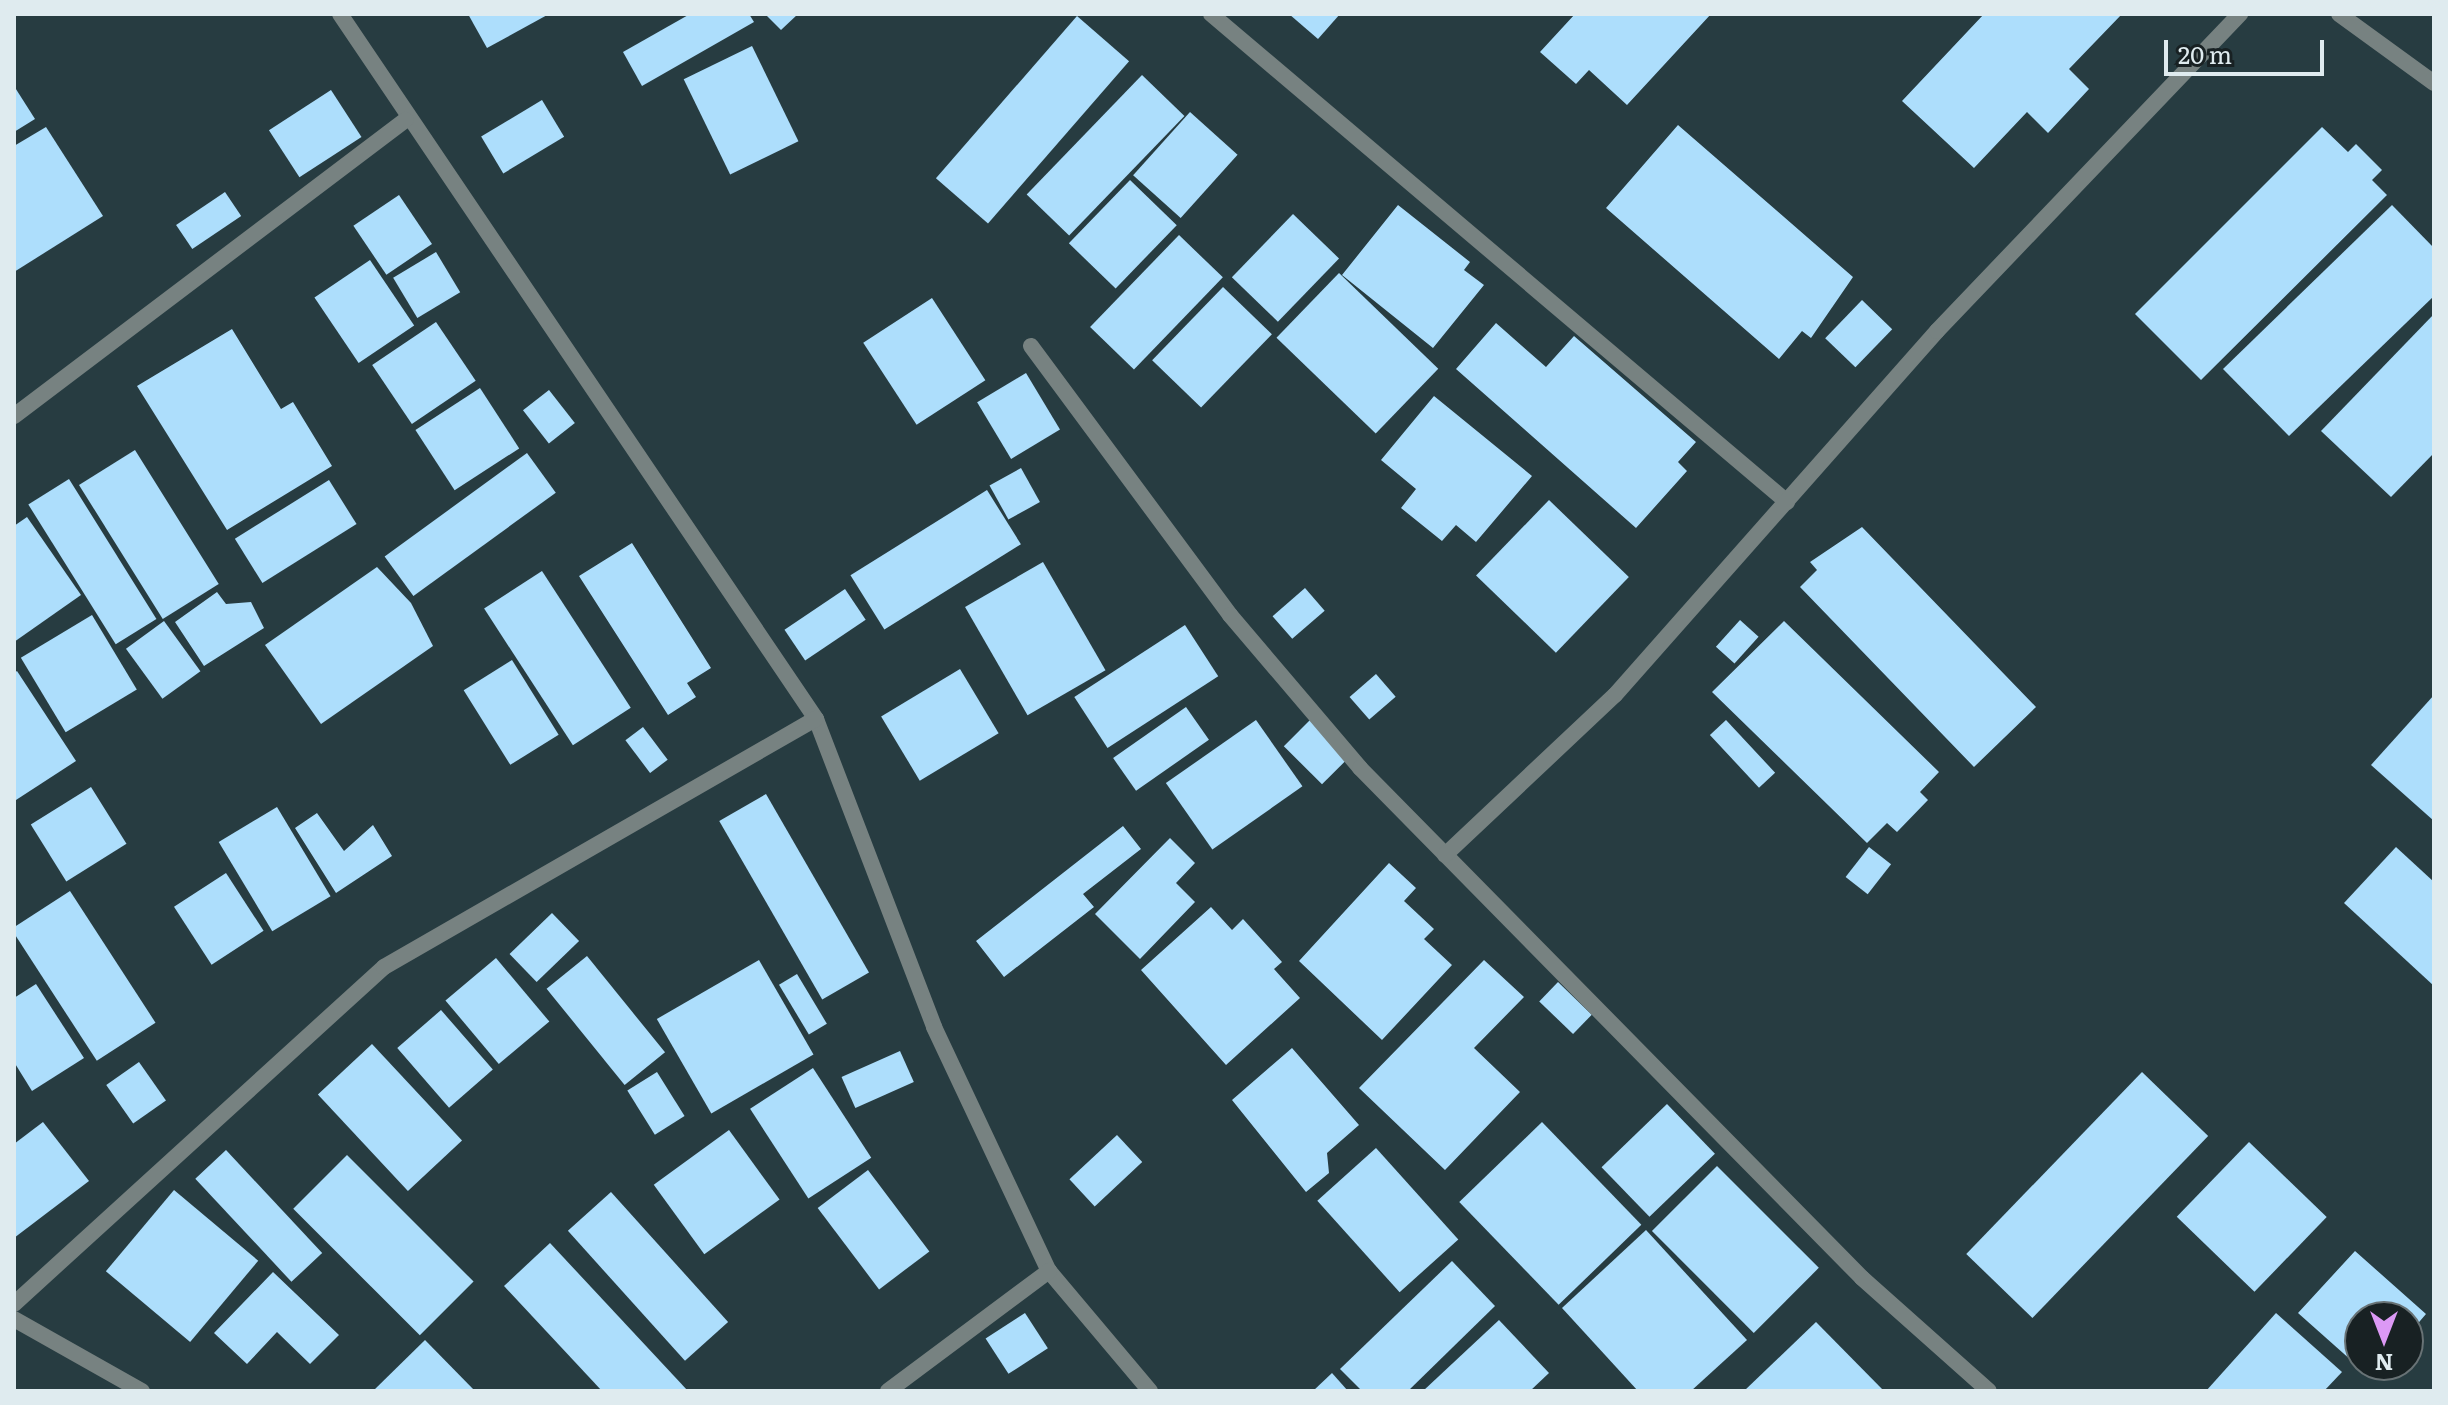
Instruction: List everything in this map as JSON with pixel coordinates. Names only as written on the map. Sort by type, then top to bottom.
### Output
[{"type":"street","points":[[340,14],[406,120],[816,719],[934,1027],[1049,1271],[1150,1391]]},
{"type":"street","points":[[1211,14],[1787,502]]},
{"type":"street","points":[[1445,855],[1615,695],[1937,331],[2240,14]]},
{"type":"street","points":[[2339,14],[2434,83]]},
{"type":"street","points":[[14,416],[406,120]]},
{"type":"street","points":[[1031,346],[1230,615],[1445,855],[1851,1267],[1980,1389]]},
{"type":"street","points":[[14,1304],[384,967],[816,719]]},
{"type":"street","points":[[888,1391],[1049,1271]]},
{"type":"street","points":[[14,1319],[142,1391]]},
{"type":"building","points":[[468,14],[549,14],[487,48]]},
{"type":"building","points":[[690,14],[749,14],[754,22],[642,86],[623,52]]},
{"type":"building","points":[[765,14],[798,14],[781,30]]},
{"type":"building","points":[[1289,14],[1340,14],[1318,39]]},
{"type":"building","points":[[1575,14],[1711,14],[1627,105],[1589,70],[1576,84],[1540,52]]},
{"type":"building","points":[[1984,14],[2122,14],[2069,69],[2089,89],[2048,133],[2027,112],[1974,168],[1902,101]]},
{"type":"building","points":[[1077,16],[1129,61],[988,224],[936,178]]},
{"type":"building","points":[[752,46],[798,141],[730,175],[684,79]]},
{"type":"building","points":[[1142,75],[1184,116],[1069,235],[1027,194]]},
{"type":"building","points":[[14,86],[35,119],[14,132]]},
{"type":"building","points":[[331,90],[361,137],[299,177],[269,130]]},
{"type":"building","points":[[542,100],[564,137],[503,173],[481,137]]},
{"type":"building","points":[[1190,112],[1238,155],[1181,218],[1133,175]]},
{"type":"building","points":[[1678,125],[1853,277],[1811,338],[1802,331],[1779,359],[1606,208]]},
{"type":"building","points":[[46,127],[103,216],[14,272],[14,146]]},
{"type":"building","points":[[2322,127],[2348,152],[2356,144],[2382,170],[2372,180],[2387,195],[2201,380],[2135,314]]},
{"type":"building","points":[[1130,180],[1177,225],[1116,288],[1069,243]]},
{"type":"building","points":[[225,192],[241,216],[192,249],[176,225]]},
{"type":"building","points":[[399,195],[432,244],[386,275],[353,226]]},
{"type":"building","points":[[1398,205],[1470,262],[1464,270],[1484,285],[1433,348],[1342,275]]},
{"type":"building","points":[[2392,205],[2434,248],[2434,296],[2289,436],[2223,369]]},
{"type":"building","points":[[1293,214],[1339,258],[1278,322],[1232,277]]},
{"type":"building","points":[[1179,235],[1223,277],[1134,369],[1090,327]]},
{"type":"building","points":[[436,252],[460,292],[417,318],[393,278]]},
{"type":"building","points":[[370,260],[414,325],[359,363],[314,297]]},
{"type":"building","points":[[1339,273],[1438,369],[1376,434],[1276,338]]},
{"type":"building","points":[[1223,287],[1272,334],[1201,408],[1152,360]]},
{"type":"building","points":[[932,298],[985,380],[917,425],[863,343]]},
{"type":"building","points":[[1862,300],[1892,329],[1855,367],[1825,338]]},
{"type":"building","points":[[2434,314],[2434,453],[2391,497],[2321,431]]},
{"type":"building","points":[[436,322],[476,381],[412,424],[372,365]]},
{"type":"building","points":[[1496,323],[1546,367],[1574,336],[1696,442],[1678,462],[1687,471],[1636,528],[1456,369]]},
{"type":"building","points":[[232,329],[281,409],[293,402],[332,466],[227,530],[137,386]]},
{"type":"building","points":[[1026,373],[1060,430],[1011,459],[977,402]]},
{"type":"building","points":[[480,388],[519,448],[455,490],[415,430]]},
{"type":"building","points":[[549,390],[575,423],[549,443],[523,410]]},
{"type":"building","points":[[1434,396],[1532,476],[1476,542],[1456,525],[1442,541],[1401,508],[1416,489],[1381,460]]},
{"type":"building","points":[[135,450],[219,584],[163,619],[79,485]]},
{"type":"building","points":[[527,453],[556,493],[413,596],[385,556]]},
{"type":"building","points":[[1021,468],[1040,502],[1008,520],[990,485]]},
{"type":"building","points":[[69,479],[156,619],[116,644],[28,504]]},
{"type":"building","points":[[329,480],[357,524],[262,583],[235,539]]},
{"type":"building","points":[[987,490],[1021,544],[884,630],[850,575]]},
{"type":"building","points":[[1549,500],[1629,577],[1556,653],[1476,576]]},
{"type":"building","points":[[27,517],[81,595],[14,642],[14,526]]},
{"type":"building","points":[[1862,527],[2036,707],[1974,767],[1800,587],[1817,570],[1810,562]]},
{"type":"building","points":[[632,543],[711,668],[687,683],[696,697],[668,715],[579,576]]},
{"type":"building","points":[[1043,562],[1106,670],[1028,715],[965,607]]},
{"type":"building","points":[[377,567],[411,603],[433,646],[321,724],[265,645]]},
{"type":"building","points":[[542,571],[631,708],[573,745],[484,609]]},
{"type":"building","points":[[1305,588],[1325,611],[1292,639],[1273,616]]},
{"type":"building","points":[[845,589],[866,620],[805,660],[784,630]]},
{"type":"building","points":[[217,592],[226,604],[251,602],[264,628],[204,666],[175,622]]},
{"type":"building","points":[[92,615],[137,690],[66,732],[21,658]]},
{"type":"building","points":[[1740,620],[1759,637],[1734,663],[1716,647]]},
{"type":"building","points":[[164,621],[200,671],[162,699],[126,649]]},
{"type":"building","points":[[1784,621],[1939,772],[1920,792],[1928,800],[1897,832],[1887,823],[1867,843],[1712,692]]},
{"type":"building","points":[[1185,625],[1218,676],[1108,748],[1074,697]]},
{"type":"building","points":[[512,660],[559,735],[510,765],[464,690]]},
{"type":"building","points":[[960,669],[999,733],[920,781],[881,716]]},
{"type":"building","points":[[17,671],[76,761],[16,800],[14,673]]},
{"type":"building","points":[[1376,674],[1396,697],[1369,720],[1350,697]]},
{"type":"building","points":[[2434,695],[2434,821],[2371,765]]},
{"type":"building","points":[[1186,707],[1209,740],[1136,791],[1113,758]]},
{"type":"building","points":[[1256,720],[1302,786],[1212,849],[1166,783]]},
{"type":"building","points":[[1310,720],[1348,758],[1322,784],[1284,746]]},
{"type":"building","points":[[1726,720],[1775,773],[1759,788],[1710,735]]},
{"type":"building","points":[[643,727],[668,760],[650,773],[625,740]]},
{"type":"building","points":[[91,787],[127,844],[66,881],[31,825]]},
{"type":"building","points":[[766,794],[869,972],[822,999],[719,821]]},
{"type":"building","points":[[277,807],[331,896],[272,931],[219,842]]},
{"type":"building","points":[[317,813],[344,851],[373,825],[392,856],[336,893],[295,828]]},
{"type":"building","points":[[1123,826],[1141,849],[1083,894],[1094,907],[1004,977],[976,941]]},
{"type":"building","points":[[1170,838],[1195,863],[1176,883],[1195,902],[1140,959],[1095,914]]},
{"type":"building","points":[[1869,847],[1891,864],[1868,894],[1846,877]]},
{"type":"building","points":[[2396,847],[2434,882],[2434,986],[2344,903]]},
{"type":"building","points":[[1389,863],[1416,888],[1404,901],[1434,929],[1424,939],[1452,965],[1382,1040],[1299,961]]},
{"type":"building","points":[[226,873],[264,931],[212,965],[174,907]]},
{"type":"building","points":[[70,891],[156,1023],[97,1061],[14,933],[14,927]]},
{"type":"building","points":[[1211,907],[1232,930],[1243,919],[1282,962],[1274,969],[1300,998],[1226,1065],[1141,970]]},
{"type":"building","points":[[552,913],[579,941],[537,982],[510,954]]},
{"type":"building","points":[[587,956],[665,1052],[625,1085],[547,989]]},
{"type":"building","points":[[496,958],[549,1022],[499,1064],[445,1000]]},
{"type":"building","points":[[759,960],[814,1054],[711,1113],[657,1019]]},
{"type":"building","points":[[1484,960],[1524,997],[1474,1048],[1520,1092],[1445,1170],[1359,1088]]},
{"type":"building","points":[[797,974],[827,1024],[809,1035],[779,985]]},
{"type":"building","points":[[1558,982],[1592,1015],[1573,1034],[1539,1001]]},
{"type":"building","points":[[36,984],[84,1058],[32,1091],[14,1062],[14,998]]},
{"type":"building","points":[[441,1010],[493,1070],[449,1108],[397,1048]]},
{"type":"building","points":[[372,1044],[462,1141],[408,1191],[318,1094]]},
{"type":"building","points":[[1292,1048],[1359,1125],[1327,1153],[1329,1173],[1306,1192],[1232,1100]]},
{"type":"building","points":[[900,1051],[914,1082],[855,1108],[842,1077]]},
{"type":"building","points":[[139,1062],[166,1101],[133,1123],[106,1085]]},
{"type":"building","points":[[813,1068],[871,1158],[808,1199],[750,1109]]},
{"type":"building","points":[[657,1072],[685,1116],[655,1135],[627,1091]]},
{"type":"building","points":[[2142,1072],[2208,1136],[2032,1318],[1966,1254]]},
{"type":"building","points":[[1667,1104],[1715,1154],[1649,1217],[1602,1167]]},
{"type":"building","points":[[43,1122],[89,1181],[14,1238],[14,1144]]},
{"type":"building","points":[[1542,1122],[1641,1225],[1559,1305],[1459,1202]]},
{"type":"building","points":[[729,1130],[780,1200],[704,1254],[654,1185]]},
{"type":"building","points":[[1117,1135],[1142,1162],[1095,1206],[1069,1179]]},
{"type":"building","points":[[2249,1142],[2327,1217],[2254,1292],[2177,1217]]},
{"type":"building","points":[[1376,1148],[1458,1239],[1400,1292],[1317,1201]]},
{"type":"building","points":[[226,1150],[322,1253],[291,1282],[195,1179]]},
{"type":"building","points":[[347,1155],[474,1282],[420,1335],[293,1209]]},
{"type":"building","points":[[1717,1166],[1819,1268],[1754,1333],[1652,1231]]},
{"type":"building","points":[[868,1170],[929,1251],[879,1289],[818,1208]]},
{"type":"building","points":[[174,1190],[258,1261],[190,1342],[106,1271]]},
{"type":"building","points":[[611,1192],[728,1322],[685,1361],[568,1231]]},
{"type":"building","points":[[1646,1230],[1747,1340],[1691,1391],[1638,1391],[1562,1308]]},
{"type":"building","points":[[550,1243],[688,1391],[602,1391],[504,1286]]},
{"type":"building","points":[[2355,1251],[2411,1301],[2344,1301],[2344,1354],[2298,1313]]},
{"type":"building","points":[[1452,1261],[1495,1306],[1408,1391],[1362,1391],[1340,1369]]},
{"type":"building","points":[[273,1272],[339,1335],[310,1364],[277,1332],[247,1364],[214,1333]]},
{"type":"building","points":[[1025,1313],[1048,1348],[1008,1374],[986,1339]]},
{"type":"building","points":[[2276,1313],[2342,1372],[2324,1391],[2206,1391]]},
{"type":"building","points":[[1499,1320],[1549,1373],[1530,1391],[1423,1391]]},
{"type":"building","points":[[1816,1322],[1884,1391],[1744,1391]]},
{"type":"building","points":[[425,1340],[475,1391],[373,1391]]},
{"type":"building","points":[[1332,1373],[1348,1391],[1313,1391]]}]
